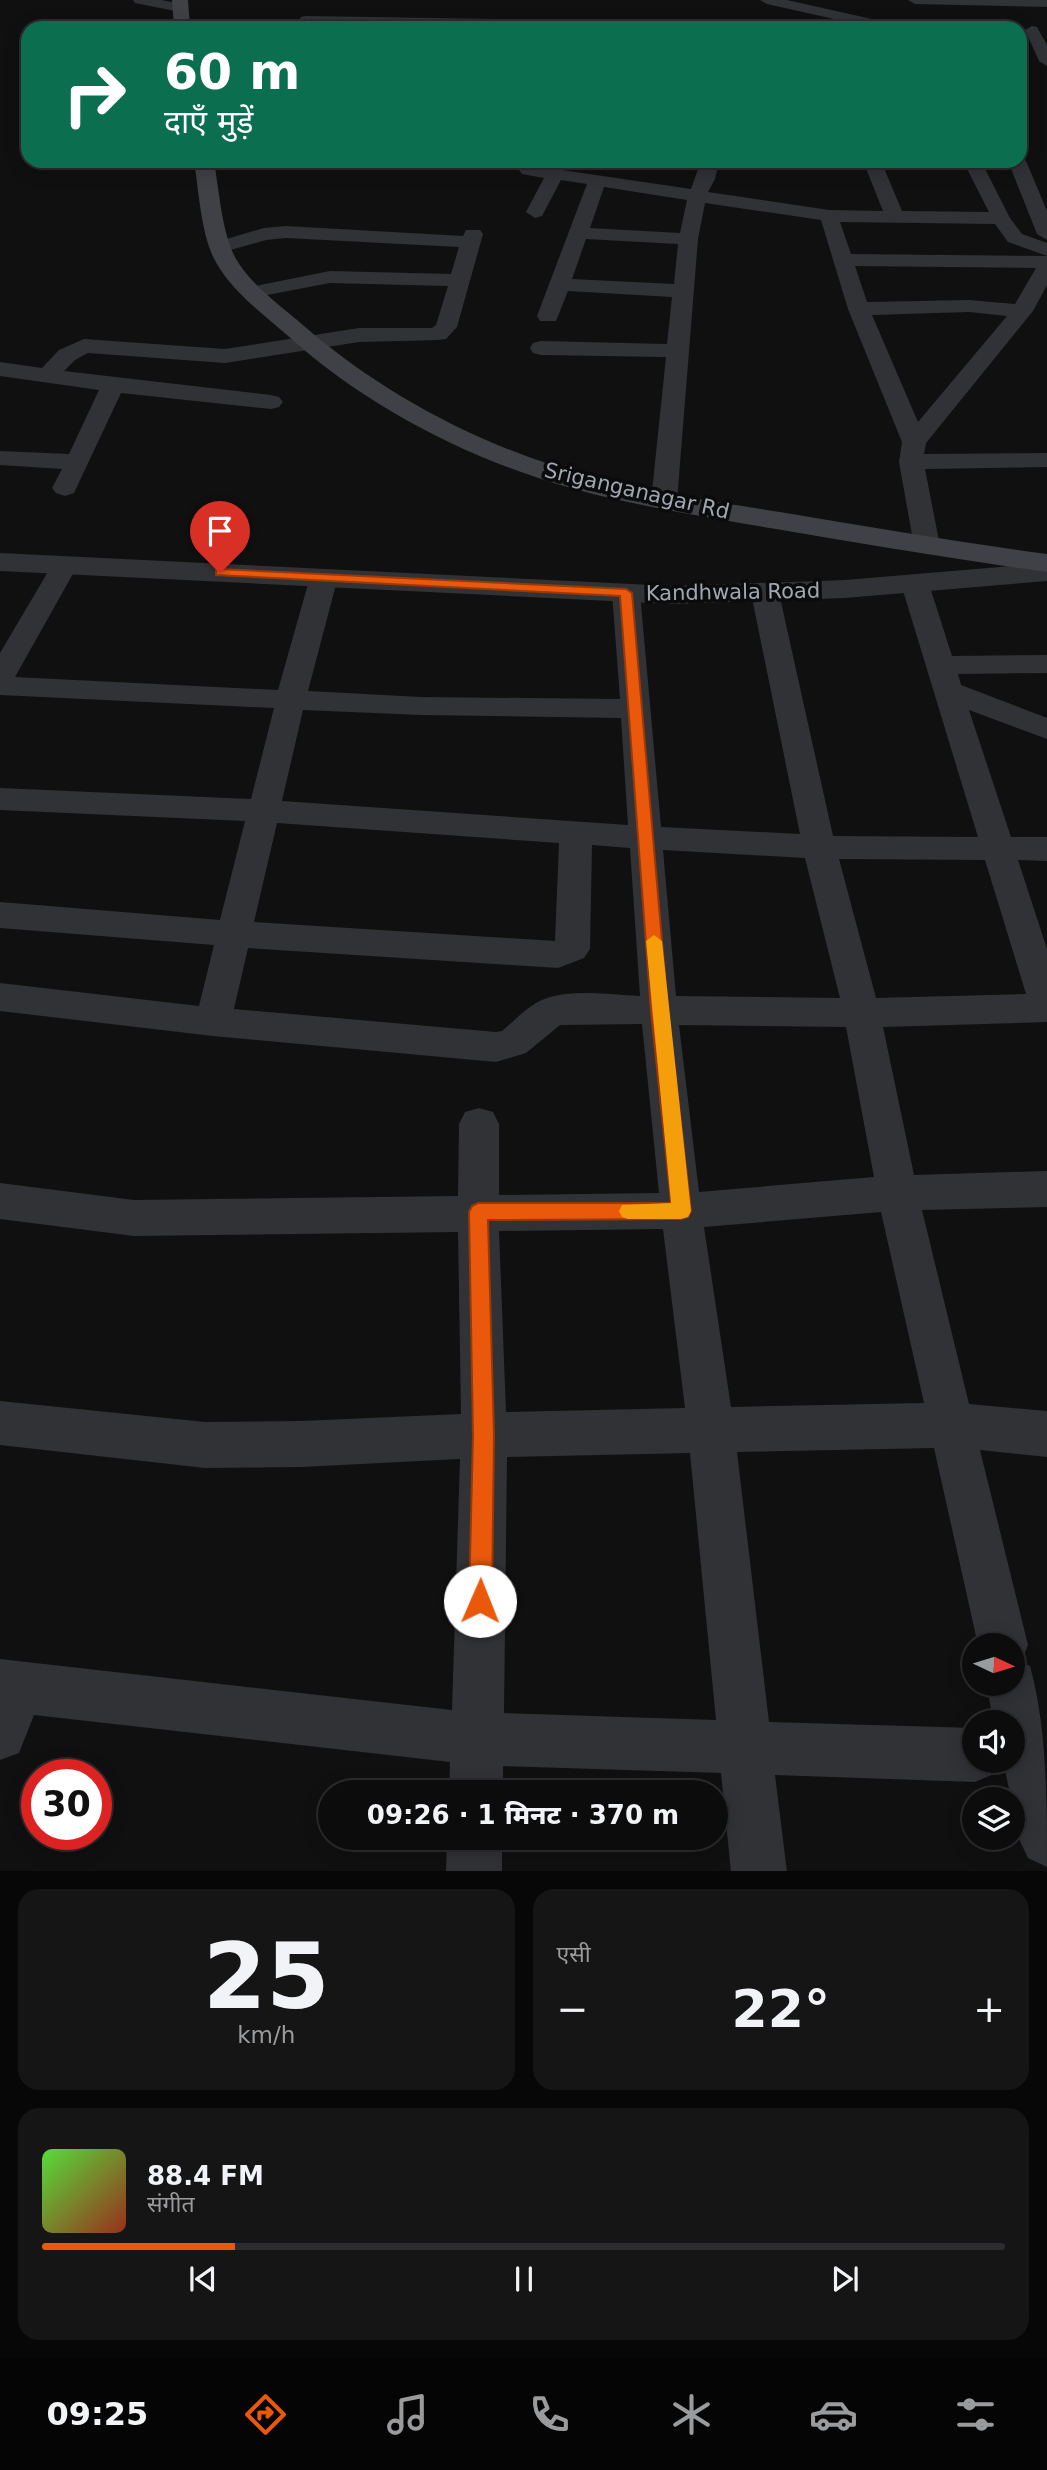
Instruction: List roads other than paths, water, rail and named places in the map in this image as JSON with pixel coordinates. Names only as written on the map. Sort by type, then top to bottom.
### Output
[{"type":"main road","name":"Sriganganagar Rd","points":[[205,168],[220,247],[227,263],[252,292],[308,344],[342,369],[450,435],[540,470],[586,484],[664,501],[926,546],[1047,563]]},
{"type":"street","points":[[140,0],[180,4]]},
{"type":"street","points":[[306,21],[316,0]]},
{"type":"street","points":[[767,0],[863,21]]},
{"type":"street","points":[[915,0],[1047,3]]},
{"type":"street","points":[[332,21],[379,16],[455,20],[703,21]]},
{"type":"street","points":[[833,21],[841,16]]},
{"type":"street","points":[[1033,30],[1047,61]]},
{"type":"street","points":[[664,501],[688,239],[697,197],[708,168]]},
{"type":"street","points":[[875,168],[895,217]]},
{"type":"street","points":[[976,168],[1001,218],[1016,239],[1047,250]]},
{"type":"street","points":[[1020,168],[1047,234]]},
{"type":"street","points":[[528,170],[829,216],[1001,218]]},
{"type":"street","points":[[535,212],[555,174]]},
{"type":"street","points":[[548,316],[597,181]]},
{"type":"street","points":[[829,216],[859,309],[913,452],[926,546]]},
{"type":"street","points":[[48,375],[67,355],[84,346],[225,356],[359,335],[438,334],[446,327],[457,280],[472,238],[286,232],[264,234],[220,247]]},
{"type":"street","points":[[578,233],[688,239]]},
{"type":"street","points":[[845,260],[1047,265],[1033,302],[913,452]]},
{"type":"street","points":[[252,292],[330,276],[457,280]]},
{"type":"street","points":[[559,284],[682,291]]},
{"type":"street","points":[[859,309],[1033,302]]},
{"type":"street","points":[[541,348],[676,351]]},
{"type":"street","points":[[0,369],[113,385],[271,402]]},
{"type":"street","points":[[65,488],[113,385]]},
{"type":"street","points":[[913,452],[1047,460]]},
{"type":"street","points":[[0,458],[77,462]]},
{"type":"street","name":"Kandhwala Road","points":[[0,562],[626,593],[765,593],[915,584],[1047,572]]},
{"type":"street","points":[[0,678],[65,565]]},
{"type":"street","points":[[213,1022],[266,811],[290,698],[324,577]]},
{"type":"street","points":[[0,997],[213,1022],[496,1047],[513,1043],[550,1013],[572,1010],[862,1013],[1047,1007],[915,584]]},
{"type":"street","points":[[626,593],[659,1011],[681,1211],[711,1430],[759,1871]]},
{"type":"street","points":[[765,593],[819,847],[862,1013],[897,1193],[1000,1633]]},
{"type":"street","points":[[945,678],[1047,664]]},
{"type":"street","points":[[945,678],[1047,729]]},
{"type":"street","points":[[0,686],[421,706],[636,709]]},
{"type":"street","points":[[0,799],[266,811],[576,834],[819,847],[1047,849]]},
{"type":"street","points":[[0,915],[558,955],[572,949],[576,834]]},
{"type":"street","points":[[476,1780],[484,1435],[478,1212],[479,1124]]},
{"type":"street","points":[[0,1201],[134,1218],[681,1211],[897,1193],[1047,1189]]},
{"type":"street","points":[[0,1423],[205,1445],[301,1444],[484,1435],[952,1426],[1047,1434]]},
{"type":"street","points":[[1015,1696],[1047,1839]]},
{"type":"street","points":[[6,1703],[477,1739],[962,1755]]},
{"type":"street","points":[[474,1871],[475,1850]]}]
